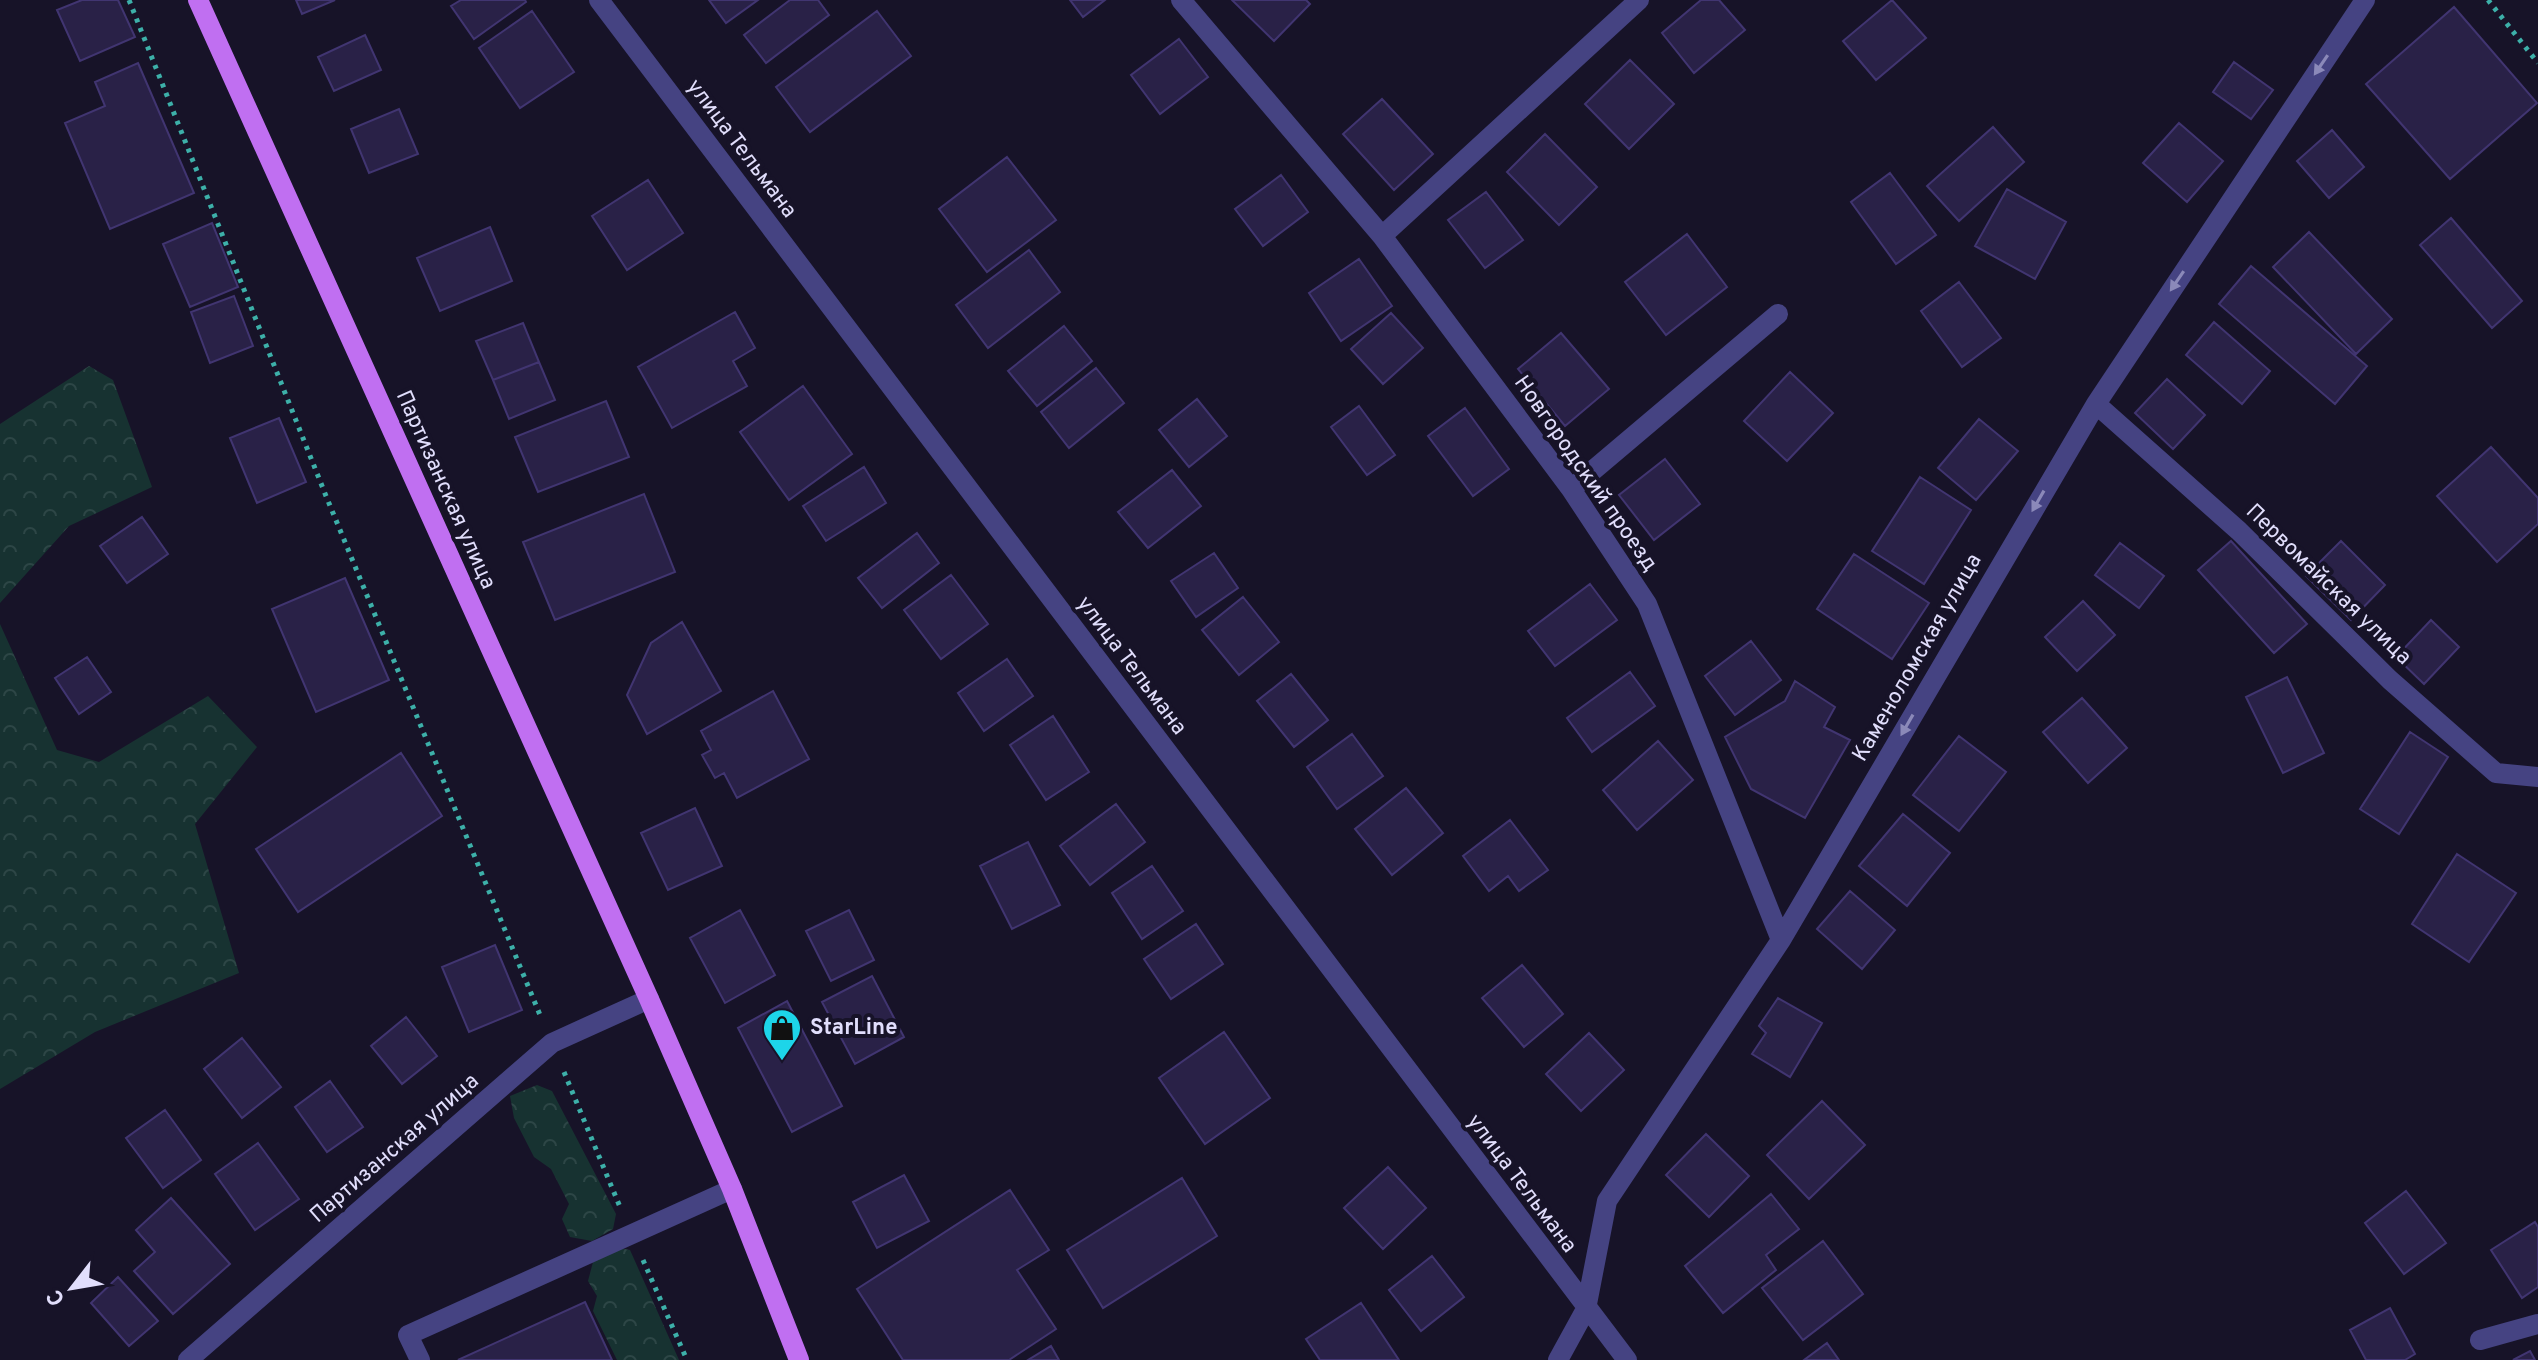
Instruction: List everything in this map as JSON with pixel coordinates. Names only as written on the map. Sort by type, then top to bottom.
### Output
[{"type":"main road","name":"Партизанская улица","points":[[198,0],[649,999],[732,1189],[799,1360]]},
{"type":"street","name":"улица Тельмана","points":[[599,0],[1627,1360]]},
{"type":"street","name":"Новгородский проезд","points":[[1181,0],[1382,236],[1571,489],[1647,604],[1781,940]]},
{"type":"street","points":[[1382,236],[1639,0]]},
{"type":"street","name":"Каменоломская улица","points":[[1558,1360],[1586,1309],[1607,1201],[1781,940],[2096,404],[2365,0]]},
{"type":"street","points":[[1571,489],[1778,314]]},
{"type":"street","name":"Первомайская улица","points":[[2096,404],[2239,531],[2390,680],[2496,773],[2538,777]]},
{"type":"street","name":"Партизанская улица","points":[[188,1360],[552,1043],[649,999]]},
{"type":"street","points":[[420,1360],[408,1335],[732,1189]]},
{"type":"street","points":[[2480,1340],[2538,1324]]},
{"type":"path","points":[[129,0],[326,496],[687,1360]]},
{"type":"path","points":[[2488,0],[2538,63]]},
{"type":"green space","points":[[89,366],[113,380],[152,487],[69,526],[0,603],[0,424]]},
{"type":"green space","points":[[0,624],[57,750],[99,762],[208,696],[257,747],[195,824],[239,973],[95,1032],[0,1089]]},
{"type":"green space","points":[[537,1085],[552,1091],[616,1214],[613,1229],[592,1241],[570,1237],[562,1219],[569,1204],[551,1169],[534,1157],[514,1118],[510,1096]]},
{"type":"green space","points":[[620,1248],[630,1250],[679,1360],[617,1360],[593,1311],[597,1296],[588,1281],[593,1262]]},
{"type":"building","points":[[82,0],[118,0],[135,37],[80,61],[57,10]]},
{"type":"building","points":[[296,0],[335,0],[302,14]]},
{"type":"building","points":[[461,0],[526,2],[474,39],[451,6]]},
{"type":"building","points":[[709,0],[758,0],[726,23]]},
{"type":"building","points":[[790,0],[818,0],[829,15],[766,63],[744,35]]},
{"type":"building","points":[[1070,0],[1105,0],[1083,17]]},
{"type":"building","points":[[1232,0],[1306,0],[1310,4],[1274,41]]},
{"type":"building","points":[[1701,0],[1719,0],[1745,30],[1694,73],[1662,33]]},
{"type":"building","points":[[1892,0],[1926,38],[1876,80],[1843,41]]},
{"type":"building","points":[[2454,7],[2537,103],[2450,179],[2366,84]]},
{"type":"building","points":[[532,11],[574,72],[520,108],[479,48]]},
{"type":"building","points":[[877,11],[911,56],[810,132],[776,87]]},
{"type":"building","points":[[365,35],[381,70],[334,91],[318,57]]},
{"type":"building","points":[[1179,39],[1208,77],[1160,114],[1131,75]]},
{"type":"building","points":[[1630,60],[1674,104],[1629,149],[1585,104]]},
{"type":"building","points":[[2234,62],[2273,90],[2251,119],[2213,92]]},
{"type":"building","points":[[138,63],[194,193],[110,229],[65,123],[105,106],[95,82]]},
{"type":"building","points":[[1382,99],[1433,154],[1394,190],[1343,134]]},
{"type":"building","points":[[399,109],[418,154],[369,173],[351,129]]},
{"type":"building","points":[[2179,123],[2223,161],[2187,202],[2143,163]]},
{"type":"building","points":[[1993,127],[2024,162],[1959,221],[1927,186]]},
{"type":"building","points":[[2332,130],[2364,167],[2329,198],[2297,161]]},
{"type":"building","points":[[1545,134],[1597,187],[1559,225],[1507,172]]},
{"type":"building","points":[[1007,157],[1056,220],[987,272],[939,209]]},
{"type":"building","points":[[1890,173],[1936,235],[1896,264],[1851,202]]},
{"type":"building","points":[[1281,175],[1308,212],[1263,246],[1235,209]]},
{"type":"building","points":[[648,180],[683,233],[627,270],[592,216]]},
{"type":"building","points":[[2007,189],[2066,222],[2035,279],[1975,246]]},
{"type":"building","points":[[1486,192],[1523,240],[1485,268],[1448,220]]},
{"type":"building","points":[[2451,218],[2522,301],[2492,328],[2420,245]]},
{"type":"building","points":[[212,223],[238,287],[190,307],[163,244]]},
{"type":"building","points":[[490,227],[512,281],[440,311],[417,258]]},
{"type":"building","points":[[2309,232],[2392,319],[2356,354],[2273,267]]},
{"type":"building","points":[[1687,234],[1727,287],[1666,335],[1625,282]]},
{"type":"building","points":[[1029,250],[1060,292],[988,348],[956,305]]},
{"type":"building","points":[[1359,259],[1392,306],[1341,341],[1309,293]]},
{"type":"building","points":[[2251,266],[2367,366],[2335,404],[2219,304]]},
{"type":"building","points":[[1959,282],[2001,338],[1962,367],[1921,311]]},
{"type":"building","points":[[234,296],[253,346],[210,363],[191,312]]},
{"type":"building","points":[[735,312],[755,348],[733,361],[747,386],[672,428],[638,367]]},
{"type":"building","points":[[1391,313],[1423,348],[1383,384],[1351,349]]},
{"type":"building","points":[[2214,322],[2270,371],[2242,404],[2186,355]]},
{"type":"building","points":[[523,323],[539,362],[493,380],[476,341]]},
{"type":"building","points":[[1064,326],[1092,361],[1037,406],[1008,371]]},
{"type":"building","points":[[1561,333],[1609,389],[1565,426],[1518,369]]},
{"type":"building","points":[[539,362],[555,400],[509,419],[493,380]]},
{"type":"building","points":[[1096,368],[1124,403],[1069,448],[1041,412]]},
{"type":"building","points":[[1790,372],[1833,413],[1787,461],[1744,421]]},
{"type":"building","points":[[2167,379],[2205,415],[2173,449],[2135,413]]},
{"type":"building","points":[[803,386],[852,454],[789,500],[740,432]]},
{"type":"building","points":[[1197,399],[1227,436],[1189,467],[1159,430]]},
{"type":"building","points":[[606,401],[629,457],[538,492],[515,437]]},
{"type":"building","points":[[1359,406],[1395,455],[1367,475],[1331,427]]},
{"type":"building","points":[[1465,408],[1509,469],[1473,496],[1428,436]]},
{"type":"building","points":[[279,418],[306,482],[257,503],[230,438]]},
{"type":"building","points":[[1979,419],[2018,451],[1976,500],[1938,468]]},
{"type":"building","points":[[2491,447],[2538,498],[2538,524],[2497,562],[2437,496]]},
{"type":"building","points":[[1665,459],[1700,504],[1654,540],[1619,495]]},
{"type":"building","points":[[864,467],[886,503],[826,541],[803,506]]},
{"type":"building","points":[[1172,470],[1201,506],[1148,548],[1118,512]]},
{"type":"building","points":[[1920,477],[1971,510],[1924,584],[1872,551]]},
{"type":"building","points":[[644,494],[675,572],[555,620],[523,542]]},
{"type":"building","points":[[142,517],[168,554],[127,583],[100,546]]},
{"type":"building","points":[[917,533],[939,563],[882,608],[858,578]]},
{"type":"building","points":[[2231,541],[2307,624],[2274,653],[2198,570]]},
{"type":"building","points":[[2341,541],[2385,585],[2351,620],[2306,576]]},
{"type":"building","points":[[2120,543],[2164,576],[2139,608],[2095,575]]},
{"type":"building","points":[[1214,553],[1238,588],[1196,617],[1171,581]]},
{"type":"building","points":[[1854,554],[1929,603],[1892,659],[1817,609]]},
{"type":"building","points":[[951,575],[988,624],[941,659],[904,610]]},
{"type":"building","points":[[345,578],[389,680],[316,712],[272,609]]},
{"type":"building","points":[[1590,584],[1617,620],[1555,666],[1528,631]]},
{"type":"building","points":[[1243,597],[1279,642],[1239,675],[1202,630]]},
{"type":"building","points":[[2083,601],[2115,635],[2077,671],[2045,637]]},
{"type":"building","points":[[2431,620],[2459,647],[2424,684],[2396,657]]},
{"type":"building","points":[[682,622],[721,691],[647,734],[627,695],[651,643]]},
{"type":"building","points":[[1751,641],[1781,680],[1735,715],[1705,676]]},
{"type":"building","points":[[87,657],[111,692],[79,714],[55,678]]},
{"type":"building","points":[[1007,659],[1033,696],[984,731],[958,693]]},
{"type":"building","points":[[1630,672],[1655,706],[1592,752],[1567,718]]},
{"type":"building","points":[[1291,674],[1328,720],[1294,747],[1257,701]]},
{"type":"building","points":[[2287,677],[2324,753],[2283,773],[2246,697]]},
{"type":"building","points":[[1795,681],[1835,707],[1824,727],[1850,740],[1805,818],[1751,789],[1725,737],[1785,701]]},
{"type":"building","points":[[773,691],[809,759],[737,798],[724,773],[715,778],[702,755],[711,750],[701,731]]},
{"type":"building","points":[[2082,698],[2127,748],[2088,783],[2043,732]]},
{"type":"building","points":[[1053,716],[1089,772],[1046,800],[1010,745]]},
{"type":"building","points":[[2410,732],[2448,757],[2399,834],[2360,809]]},
{"type":"building","points":[[1352,734],[1383,776],[1337,809],[1307,767]]},
{"type":"building","points":[[1959,736],[2006,772],[1959,831],[1913,795]]},
{"type":"building","points":[[1658,741],[1693,780],[1637,830],[1603,790]]},
{"type":"building","points":[[401,753],[442,816],[298,912],[256,849]]},
{"type":"building","points":[[1406,788],[1443,833],[1392,875],[1355,829]]},
{"type":"building","points":[[1116,804],[1145,842],[1090,885],[1060,846]]},
{"type":"building","points":[[695,808],[722,866],[668,890],[641,833]]},
{"type":"building","points":[[1903,814],[1950,853],[1907,906],[1859,866]]},
{"type":"building","points":[[1510,820],[1548,870],[1519,891],[1508,876],[1489,891],[1463,856]]},
{"type":"building","points":[[1028,842],[1060,905],[1012,929],[980,866]]},
{"type":"building","points":[[2457,854],[2516,893],[2469,962],[2412,924]]},
{"type":"building","points":[[1152,866],[1183,911],[1142,939],[1112,893]]},
{"type":"building","points":[[1850,891],[1895,930],[1862,969],[1817,929]]},
{"type":"building","points":[[740,910],[775,975],[725,1003],[690,938]]},
{"type":"building","points":[[849,910],[874,960],[831,981],[806,931]]},
{"type":"building","points":[[1196,924],[1223,964],[1171,999],[1144,959]]},
{"type":"building","points":[[495,945],[522,1010],[469,1032],[442,967]]},
{"type":"building","points":[[1522,965],[1563,1014],[1524,1047],[1482,998]]},
{"type":"building","points":[[872,976],[904,1037],[855,1064],[822,1002]]},
{"type":"building","points":[[1778,998],[1822,1023],[1790,1077],[1752,1054],[1766,1033],[1759,1026]]},
{"type":"building","points":[[787,1001],[842,1106],[792,1132],[738,1028]]},
{"type":"building","points":[[406,1017],[437,1056],[402,1084],[371,1046]]},
{"type":"building","points":[[1224,1032],[1270,1098],[1205,1144],[1159,1078]]},
{"type":"building","points":[[1589,1033],[1624,1070],[1581,1111],[1546,1074]]},
{"type":"building","points":[[242,1038],[281,1087],[242,1118],[204,1069]]},
{"type":"building","points":[[330,1081],[363,1127],[327,1152],[295,1107]]},
{"type":"building","points":[[1822,1101],[1865,1145],[1809,1199],[1767,1155]]},
{"type":"building","points":[[165,1110],[201,1160],[163,1188],[126,1138]]},
{"type":"building","points":[[1706,1134],[1749,1176],[1709,1217],[1666,1175]]},
{"type":"building","points":[[258,1143],[299,1199],[255,1230],[215,1174]]},
{"type":"building","points":[[1388,1167],[1426,1208],[1383,1249],[1344,1208]]},
{"type":"building","points":[[904,1175],[929,1221],[877,1248],[853,1202]]},
{"type":"building","points":[[1182,1178],[1217,1236],[1103,1308],[1067,1250]]},
{"type":"building","points":[[1010,1190],[1049,1250],[1017,1270],[1056,1329],[1009,1360],[903,1360],[857,1289]]},
{"type":"building","points":[[2406,1191],[2446,1243],[2404,1274],[2365,1223]]},
{"type":"building","points":[[1771,1194],[1799,1229],[1766,1255],[1776,1270],[1723,1313],[1685,1266]]},
{"type":"building","points":[[171,1198],[230,1264],[173,1314],[134,1271],[155,1252],[136,1230]]},
{"type":"building","points":[[2535,1222],[2538,1227],[2538,1287],[2522,1298],[2491,1250]]},
{"type":"building","points":[[1823,1241],[1863,1294],[1803,1340],[1762,1288]]},
{"type":"building","points":[[1432,1256],[1464,1297],[1421,1331],[1389,1290]]},
{"type":"building","points":[[118,1277],[158,1321],[129,1346],[91,1303]]},
{"type":"building","points":[[585,1302],[612,1360],[458,1360]]},
{"type":"building","points":[[1361,1303],[1399,1360],[1320,1360],[1306,1339]]},
{"type":"building","points":[[2390,1308],[2415,1354],[2405,1360],[2366,1360],[2350,1330]]},
{"type":"building","points":[[1827,1343],[1839,1360],[1804,1360]]},
{"type":"building","points":[[1051,1346],[1059,1360],[1028,1360]]},
{"type":"building","points":[[2530,1351],[2535,1360],[2513,1360]]},
{"type":"place","name":"StarLine","points":[[782,1062]]}]
